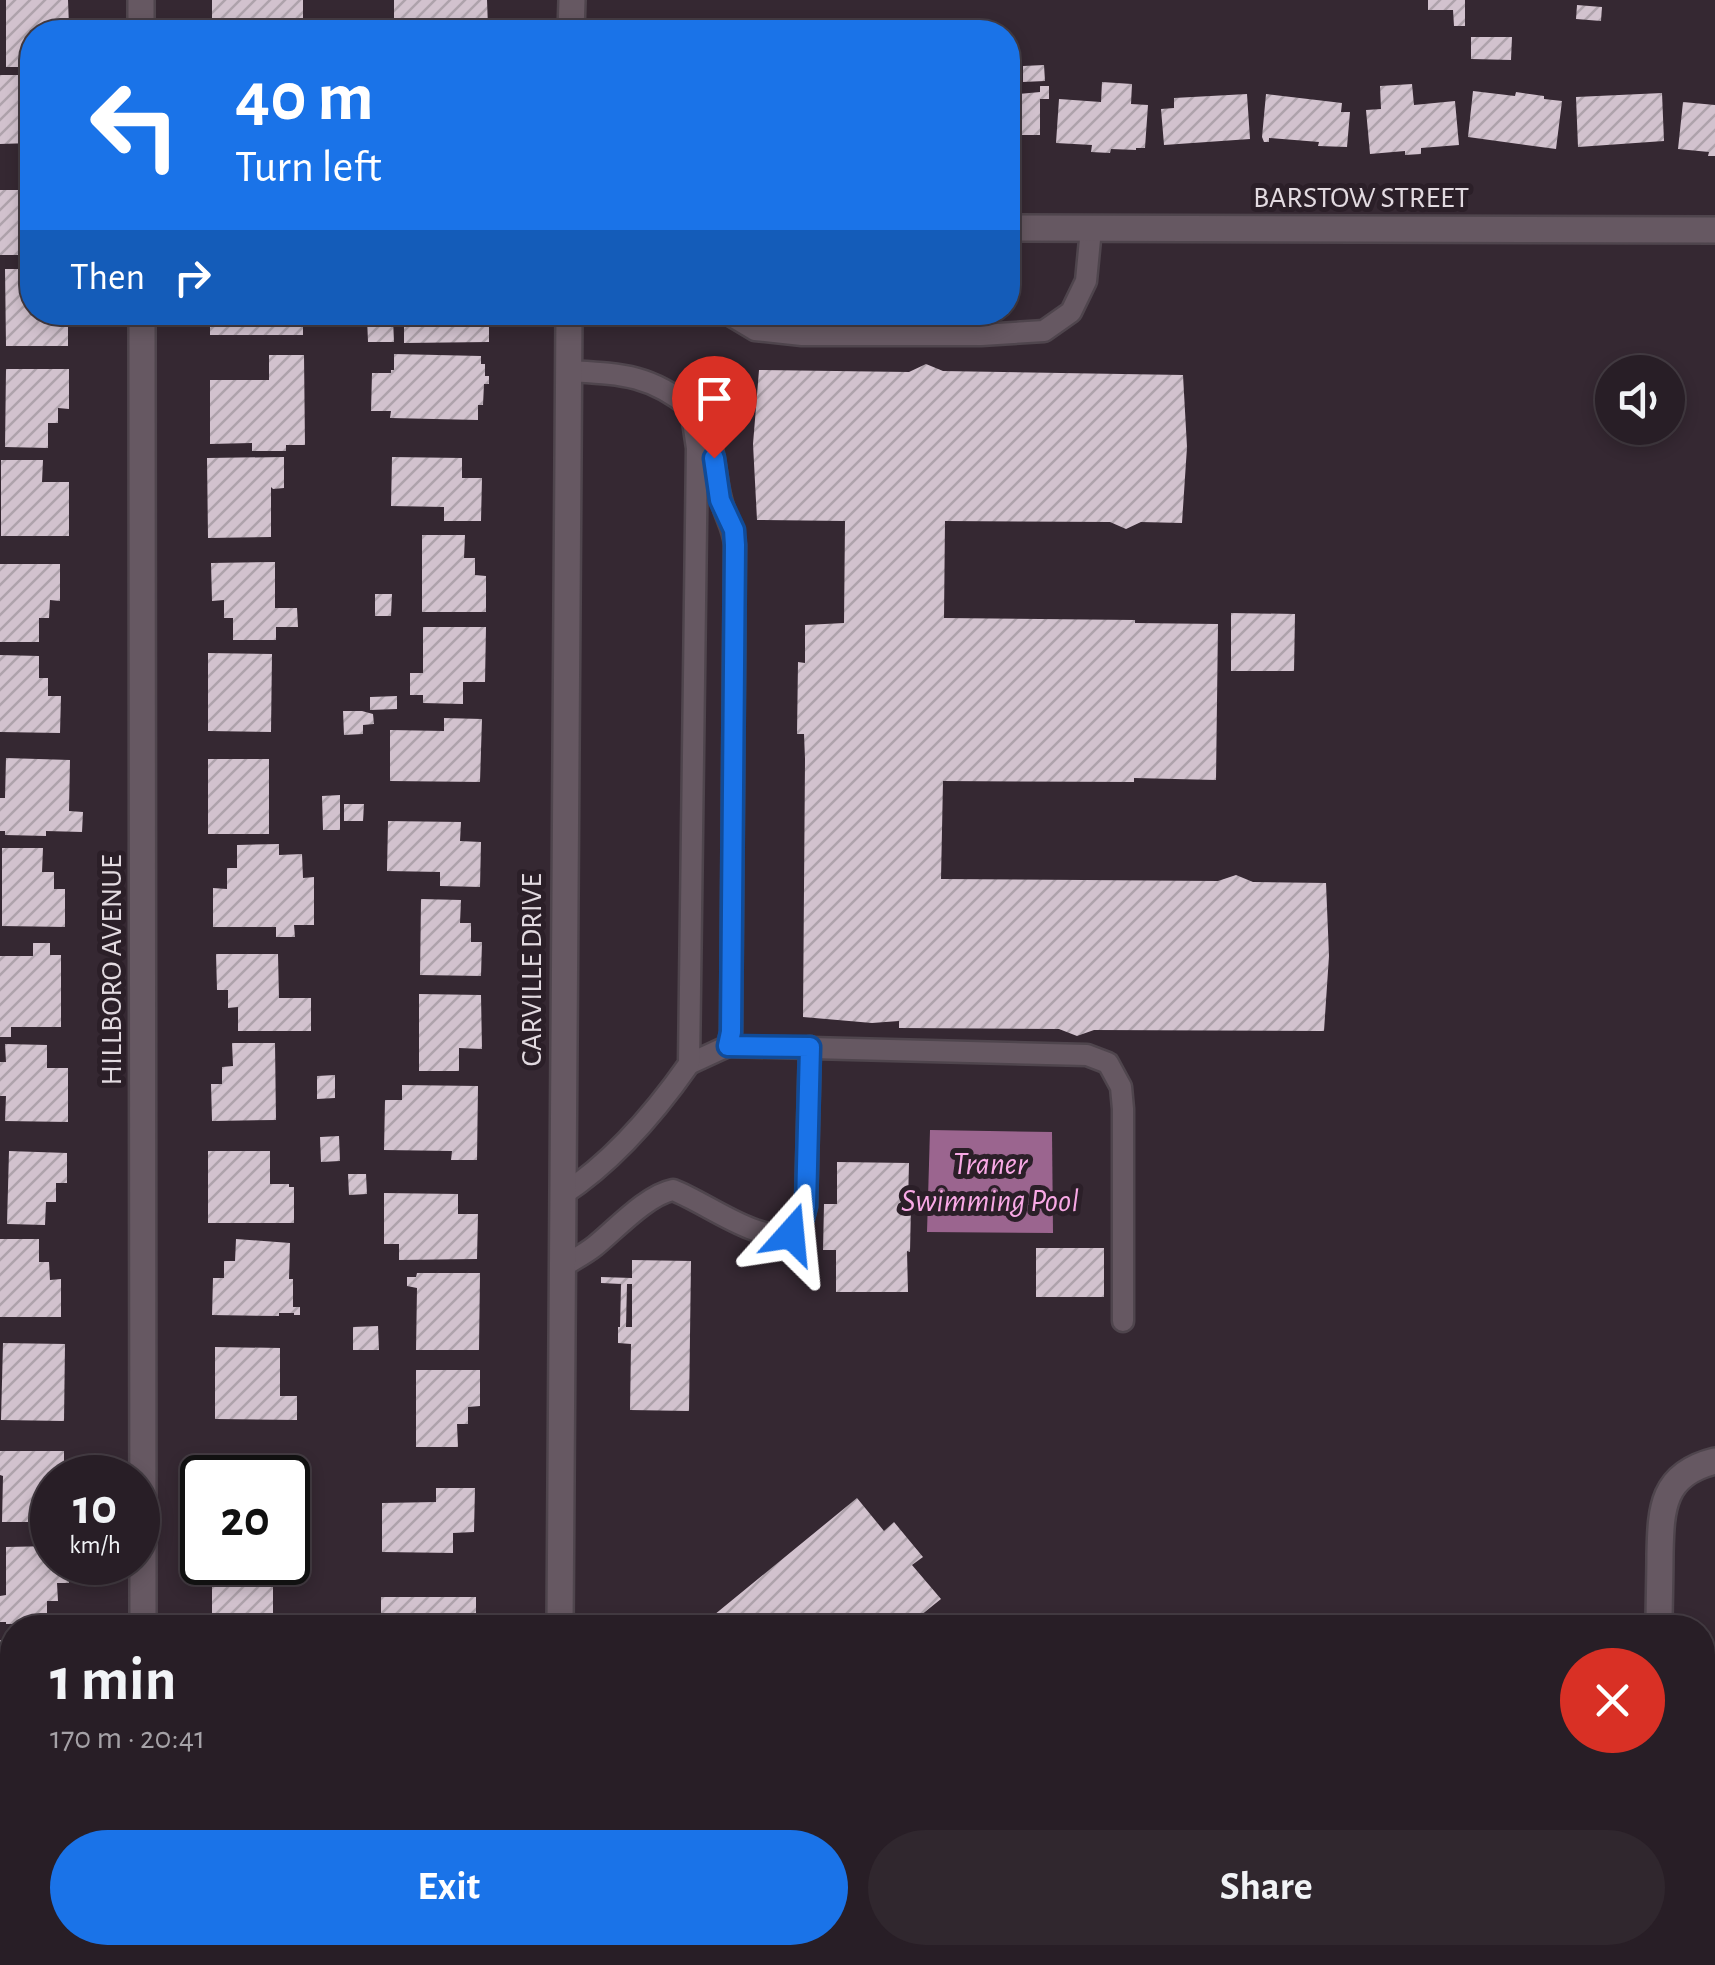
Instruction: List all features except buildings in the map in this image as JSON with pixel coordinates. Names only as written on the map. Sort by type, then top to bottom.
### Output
[{"type":"street","name":"BARSTOW STREET","points":[[1020,228],[1715,230]]},
{"type":"street","name":"HILLBORO AVENUE","points":[[142,325],[143,1615]]},
{"type":"street","name":"CARVILLE DRIVE","points":[[560,1615],[569,325]]},
{"type":"street","points":[[1659,1615],[1661,1511],[1670,1489],[1687,1472],[1715,1460]]},
{"type":"lane","points":[[747,325],[755,330],[802,335],[1044,331],[1071,312],[1086,281],[1090,229]]},
{"type":"lane","points":[[568,370],[631,376],[668,389],[692,408],[708,432],[720,500],[734,530],[728,1046]]},
{"type":"lane","points":[[690,1064],[697,448],[692,408]]},
{"type":"lane","points":[[562,1195],[592,1176],[665,1098],[690,1064],[728,1046],[1087,1055],[1108,1063],[1120,1087],[1123,1321]]},
{"type":"lane","points":[[562,1268],[648,1203],[672,1190],[762,1234],[791,1234],[803,1218],[806,1206],[810,1047]]},
{"type":"water","name":"Traner Swimming Pool","points":[[930,1130],[1052,1132],[1053,1233],[927,1232]]},
{"type":"route","points":[[714,458],[720,500],[734,530],[735,545],[728,1046],[810,1047],[806,1206],[803,1218],[791,1234]]}]
